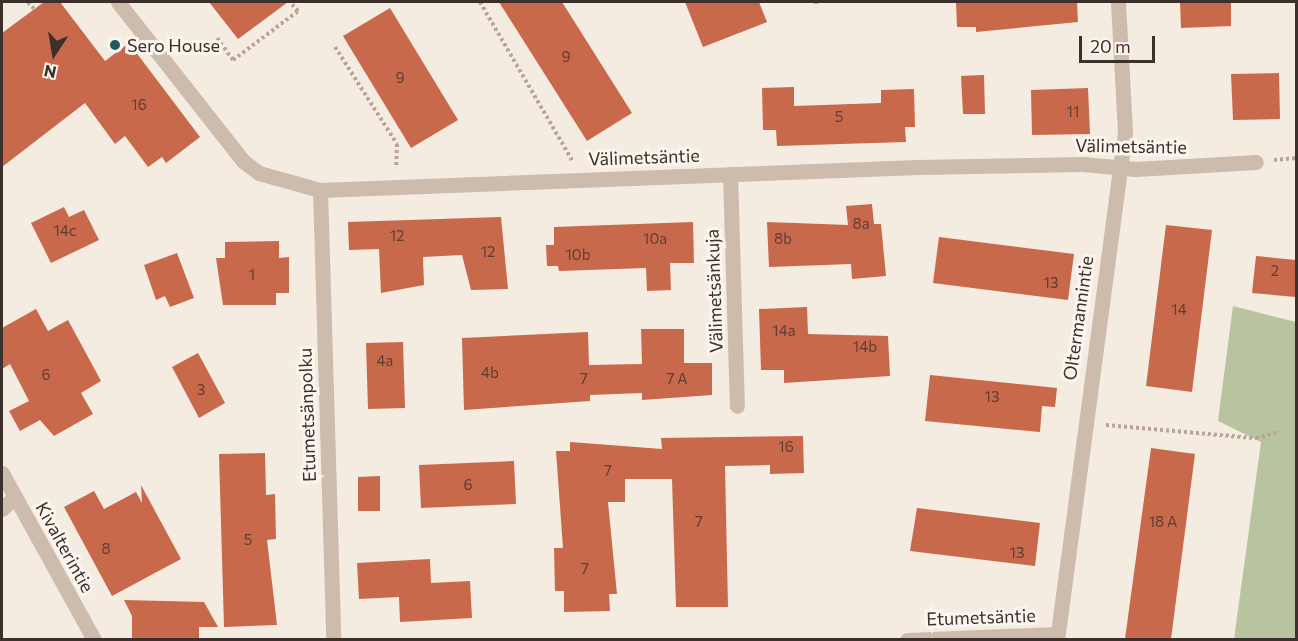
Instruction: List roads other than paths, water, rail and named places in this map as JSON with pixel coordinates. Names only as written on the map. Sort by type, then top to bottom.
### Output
[{"type":"street","name":"Välimetsäntie","points":[[118,2],[243,161],[265,175],[320,190],[730,174],[1256,162]]},
{"type":"street","name":"Oltermannintie","points":[[1057,637],[1120,166],[1126,69],[1118,2]]},
{"type":"street","name":"Välimetsänkuja","points":[[730,174],[737,406]]},
{"type":"street","name":"Etumetsänpolku","points":[[320,190],[333,639]]},
{"type":"street","name":"Kivalterintie","points":[[2,472],[94,639]]},
{"type":"street","points":[[2,509],[15,497]]},
{"type":"street","name":"Etumetsäntie","points":[[907,639],[1057,637]]},
{"type":"place","name":"Sero House","points":[[115,45]]}]
